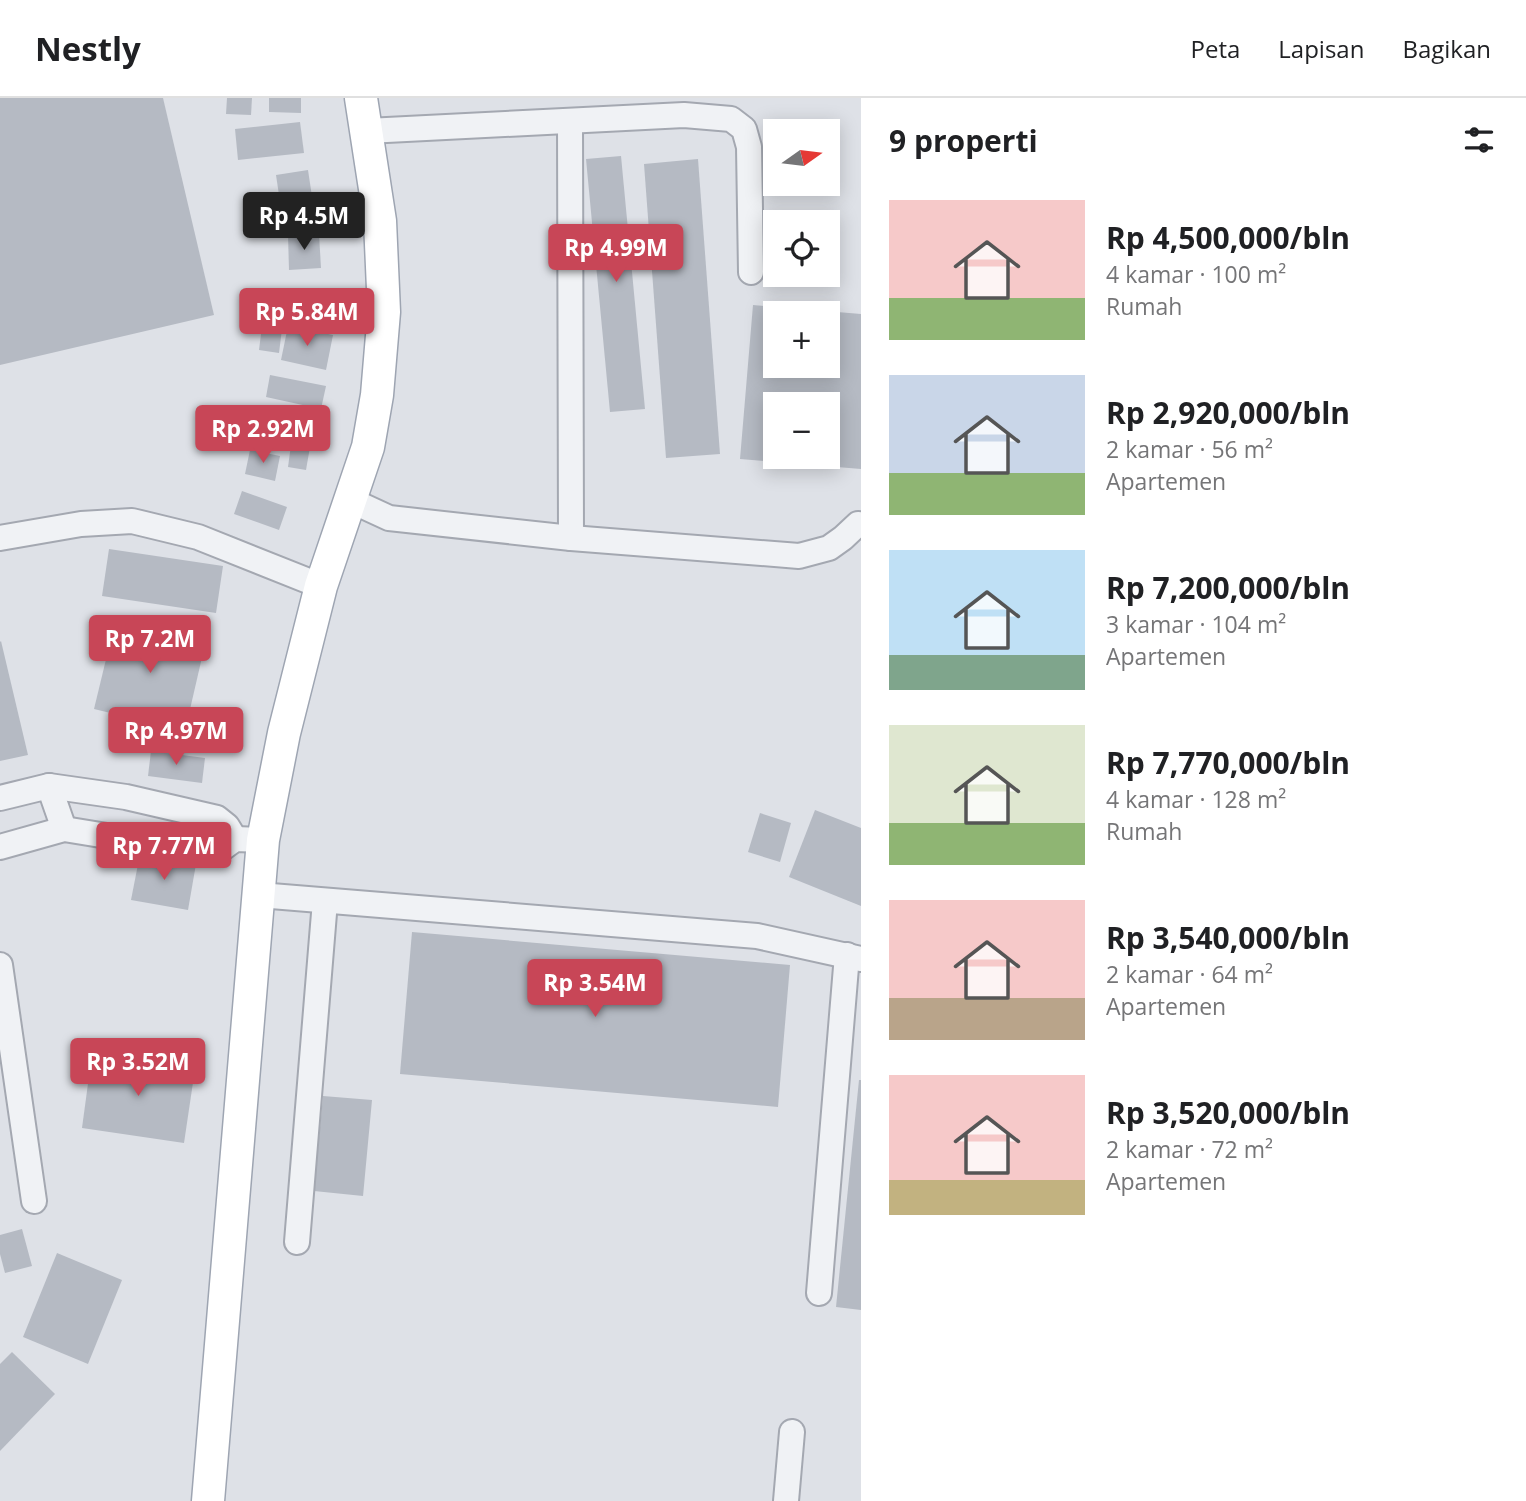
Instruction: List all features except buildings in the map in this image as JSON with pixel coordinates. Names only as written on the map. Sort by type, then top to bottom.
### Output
[{"type":"main road","points":[[208,1501],[259,895],[249,839],[284,733],[321,586],[368,447],[375,408],[384,312],[380,221],[361,98]]},
{"type":"lane","points":[[367,131],[684,115],[731,119],[744,129],[749,147],[751,272]]},
{"type":"lane","points":[[570,121],[571,538]]},
{"type":"lane","points":[[350,500],[389,518],[571,538],[799,556],[828,548],[858,524]]},
{"type":"lane","points":[[0,538],[81,524],[132,522],[198,537],[321,586]]},
{"type":"lane","points":[[49,786],[64,829]]},
{"type":"lane","points":[[0,799],[49,786],[126,797],[217,818],[249,839]]},
{"type":"lane","points":[[0,847],[64,829],[211,853],[249,839]]},
{"type":"lane","points":[[259,895],[757,936],[854,957],[819,1293]]},
{"type":"lane","points":[[297,1242],[326,901]]},
{"type":"lane","points":[[0,965],[34,1200]]},
{"type":"lane","points":[[786,1501],[792,1432]]}]
